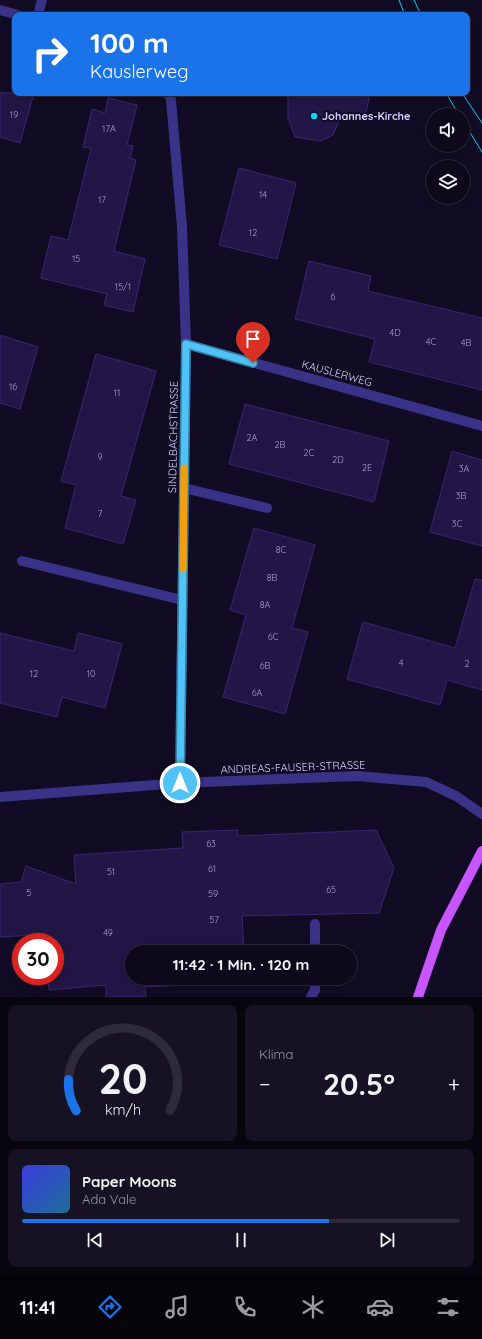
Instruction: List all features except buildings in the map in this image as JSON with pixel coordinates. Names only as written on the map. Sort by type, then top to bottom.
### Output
[{"type":"main road","points":[[418,997],[441,930],[482,851]]},
{"type":"street","points":[[39,12],[42,0]]},
{"type":"street","points":[[0,10],[12,13]]},
{"type":"street","name":"SINDELBACHSTRASSE","points":[[169,96],[182,227],[186,344],[180,783]]},
{"type":"street","name":"KAUSLERWEG","points":[[186,344],[482,426]]},
{"type":"street","points":[[184,488],[267,508]]},
{"type":"street","points":[[22,561],[182,600]]},
{"type":"street","name":"ANDREAS-FAUSER-STRASSE","points":[[0,797],[180,783],[357,776],[426,782],[456,796],[482,814]]},
{"type":"street","points":[[315,924],[315,945]]},
{"type":"street","points":[[311,997],[315,990],[315,985]]},
{"type":"tram line","points":[[399,0],[404,12]]},
{"type":"tram line","points":[[414,0],[420,12]]},
{"type":"tram line","points":[[448,96],[455,108]]},
{"type":"tram line","points":[[464,96],[482,123]]},
{"type":"tram line","points":[[470,132],[482,152]]},
{"type":"slow traffic","points":[[183,569],[184,468]]},
{"type":"place","name":"Johannes-Kirche","points":[[314,116]]},
{"type":"route","points":[[180,783],[186,344],[253,363]]}]
